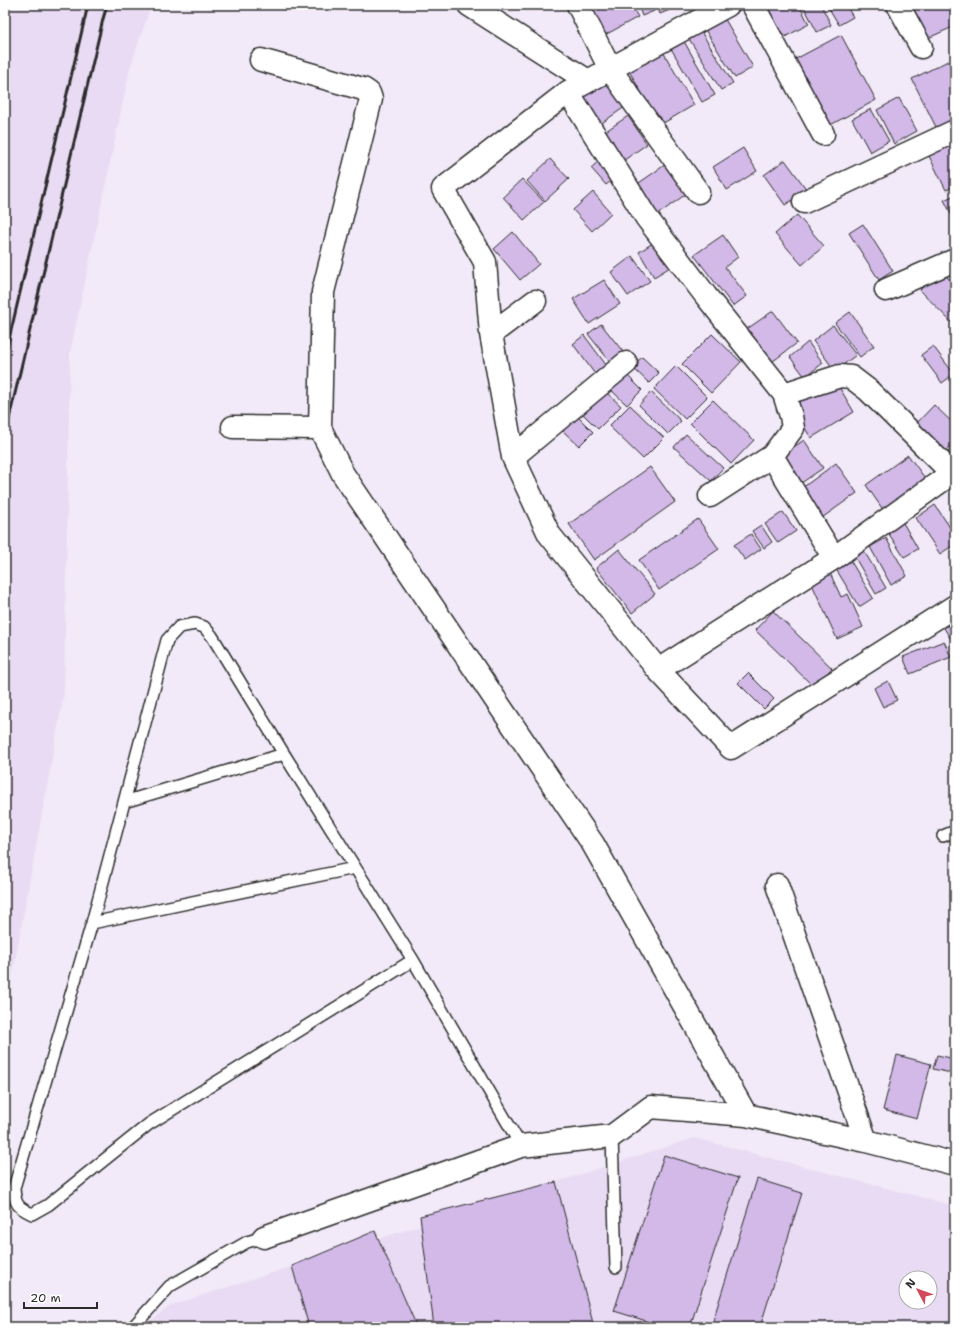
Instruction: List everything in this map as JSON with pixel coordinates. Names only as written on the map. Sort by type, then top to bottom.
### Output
[{"type":"street","points":[[469,5],[588,81]]},
{"type":"street","points":[[578,5],[610,69],[698,192]]},
{"type":"street","points":[[728,5],[568,92],[443,189],[485,262],[491,334],[514,457],[549,534],[658,670],[731,748],[955,606]]},
{"type":"street","points":[[753,5],[824,134]]},
{"type":"street","points":[[898,5],[921,47]]},
{"type":"street","points":[[261,60],[363,89],[369,93],[370,99],[323,292],[320,428],[343,474],[593,844],[746,1114]]},
{"type":"street","points":[[568,92],[646,217],[706,296],[784,394],[793,428],[772,456],[710,496]]},
{"type":"street","points":[[804,202],[955,131]]},
{"type":"street","points":[[886,290],[955,260]]},
{"type":"street","points":[[491,334],[535,301]]},
{"type":"street","points":[[514,457],[626,363]]},
{"type":"street","points":[[658,670],[834,558],[954,472],[868,390],[851,376],[840,376],[784,394]]},
{"type":"street","points":[[233,427],[320,428]]},
{"type":"street","points":[[772,456],[834,558]]},
{"type":"street","points":[[777,885],[866,1141]]},
{"type":"street","points":[[264,1237],[521,1146],[612,1136],[651,1107],[746,1114],[866,1141],[955,1164]]},
{"type":"lane","points":[[413,960],[149,1124],[48,1206],[32,1214],[22,1210],[15,1201],[14,1188],[92,923],[167,640],[179,627],[196,624],[204,627],[212,636],[413,960],[521,1146]]},
{"type":"lane","points":[[124,802],[284,754]]},
{"type":"lane","points":[[943,836],[955,831]]},
{"type":"lane","points":[[92,923],[355,868]]},
{"type":"lane","points":[[612,1136],[616,1268]]},
{"type":"lane","points":[[133,1327],[170,1286],[247,1242],[264,1237]]},
{"type":"shaded area","points":[[5,5],[151,5],[130,68],[70,353],[64,693],[5,1016]]},
{"type":"shaded area","points":[[694,1138],[955,1206],[955,1327],[142,1327],[172,1305]]},
{"type":"building","points":[[588,5],[631,5],[638,17],[605,35]]},
{"type":"building","points":[[638,5],[652,5],[654,11],[642,16]]},
{"type":"building","points":[[657,5],[676,5],[677,7],[660,14]]},
{"type":"building","points":[[762,5],[799,5],[809,24],[781,39]]},
{"type":"building","points":[[803,5],[821,5],[831,25],[817,32]]},
{"type":"building","points":[[827,5],[846,5],[853,17],[839,25]]},
{"type":"building","points":[[911,5],[955,5],[955,26],[926,39]]},
{"type":"building","points":[[723,16],[753,67],[735,78],[704,28]]},
{"type":"building","points":[[698,27],[733,83],[721,90],[686,34]]},
{"type":"building","points":[[841,35],[876,100],[825,128],[790,62]]},
{"type":"building","points":[[682,38],[715,95],[702,102],[669,45]]},
{"type":"building","points":[[662,50],[694,105],[660,125],[628,69]]},
{"type":"building","points":[[948,61],[955,74],[955,119],[937,129],[912,79]]},
{"type":"building","points":[[606,77],[626,106],[599,125],[579,96]]},
{"type":"building","points":[[899,98],[917,131],[894,144],[877,110]]},
{"type":"building","points":[[871,109],[889,141],[870,152],[852,119]]},
{"type":"building","points":[[628,116],[647,144],[620,163],[600,135]]},
{"type":"building","points":[[955,136],[955,186],[946,190],[926,150]]},
{"type":"building","points":[[743,148],[757,171],[727,190],[713,167]]},
{"type":"building","points":[[550,159],[569,179],[545,201],[527,181]]},
{"type":"building","points":[[601,159],[617,176],[606,185],[591,168]]},
{"type":"building","points":[[672,160],[693,189],[657,215],[636,185]]},
{"type":"building","points":[[785,160],[807,190],[785,205],[764,175]]},
{"type":"building","points":[[522,179],[544,202],[524,220],[503,197]]},
{"type":"building","points":[[593,192],[611,213],[592,231],[573,210]]},
{"type":"building","points":[[955,195],[955,221],[944,200]]},
{"type":"building","points":[[797,215],[824,246],[802,265],[775,234]]},
{"type":"building","points":[[863,224],[893,271],[879,280],[849,233]]},
{"type":"building","points":[[513,232],[539,264],[520,280],[494,249]]},
{"type":"building","points":[[723,235],[738,257],[725,267],[747,296],[733,306],[694,255]]},
{"type":"building","points":[[659,239],[675,264],[654,277],[639,252]]},
{"type":"building","points":[[632,256],[650,281],[628,296],[611,272]]},
{"type":"building","points":[[940,270],[955,285],[955,319],[951,322],[920,290]]},
{"type":"building","points":[[604,280],[620,304],[589,324],[573,299]]},
{"type":"building","points":[[773,311],[797,343],[768,365],[744,331]]},
{"type":"building","points":[[850,312],[874,346],[860,357],[835,323]]},
{"type":"building","points":[[601,324],[628,358],[615,368],[588,334]]},
{"type":"building","points":[[833,325],[856,355],[835,371],[813,341]]},
{"type":"building","points":[[712,334],[741,362],[711,393],[682,364]]},
{"type":"building","points":[[584,335],[612,373],[600,381],[573,344]]},
{"type":"building","points":[[808,342],[823,363],[805,377],[790,357]]},
{"type":"building","points":[[933,346],[954,374],[942,383],[921,355]]},
{"type":"building","points":[[642,357],[659,373],[649,383],[632,367]]},
{"type":"building","points":[[676,366],[707,397],[685,419],[654,389]]},
{"type":"building","points":[[625,373],[642,390],[627,405],[610,389]]},
{"type":"building","points":[[835,380],[854,412],[811,438],[791,405]]},
{"type":"building","points":[[606,392],[621,406],[598,429],[583,414]]},
{"type":"building","points":[[651,392],[681,421],[668,434],[639,405]]},
{"type":"building","points":[[713,400],[754,440],[731,464],[690,423]]},
{"type":"building","points":[[630,405],[664,438],[643,459],[609,426]]},
{"type":"building","points":[[934,405],[955,425],[955,441],[942,455],[913,427]]},
{"type":"building","points":[[577,416],[593,432],[579,446],[563,431]]},
{"type":"building","points":[[686,434],[723,468],[711,481],[674,447]]},
{"type":"building","points":[[804,440],[823,468],[797,486],[778,458]]},
{"type":"building","points":[[955,444],[955,462],[946,454]]},
{"type":"building","points":[[908,455],[927,481],[884,511],[866,485]]},
{"type":"building","points":[[836,463],[857,493],[819,520],[798,491]]},
{"type":"building","points":[[650,467],[675,502],[594,560],[569,524]]},
{"type":"building","points":[[935,505],[955,535],[955,544],[940,554],[916,518]]},
{"type":"building","points":[[783,512],[796,531],[778,543],[765,524]]},
{"type":"building","points":[[698,519],[719,549],[659,590],[639,560]]},
{"type":"building","points":[[902,521],[918,549],[904,557],[887,531]]},
{"type":"building","points":[[761,525],[772,542],[764,548],[752,531]]},
{"type":"building","points":[[751,534],[761,549],[745,560],[734,545]]},
{"type":"building","points":[[886,538],[907,576],[891,585],[870,547]]},
{"type":"building","points":[[619,549],[655,594],[632,613],[596,568]]},
{"type":"building","points":[[864,551],[886,588],[876,594],[854,556]]},
{"type":"building","points":[[850,560],[873,598],[859,607],[836,569]]},
{"type":"building","points":[[830,573],[841,597],[848,594],[863,627],[837,639],[811,582]]},
{"type":"building","points":[[773,611],[832,668],[814,687],[755,630]]},
{"type":"building","points":[[955,621],[955,646],[944,628]]},
{"type":"building","points":[[944,641],[951,657],[910,674],[903,657]]},
{"type":"building","points":[[748,673],[774,699],[764,709],[738,683]]},
{"type":"building","points":[[888,681],[897,700],[883,707],[874,688]]},
{"type":"building","points":[[897,1055],[931,1064],[917,1119],[883,1110]]},
{"type":"building","points":[[937,1055],[955,1059],[955,1074],[933,1069]]},
{"type":"building","points":[[955,1117],[955,1135],[951,1134]]},
{"type":"building","points":[[664,1155],[738,1178],[690,1327],[666,1327],[614,1311]]},
{"type":"building","points":[[757,1179],[802,1193],[760,1327],[711,1327]]},
{"type":"building","points":[[556,1182],[593,1323],[580,1327],[434,1327],[420,1216]]},
{"type":"building","points":[[375,1231],[417,1327],[309,1327],[292,1266]]},
{"type":"railway","points":[[5,356],[88,5]]},
{"type":"railway","points":[[5,436],[107,5]]}]
